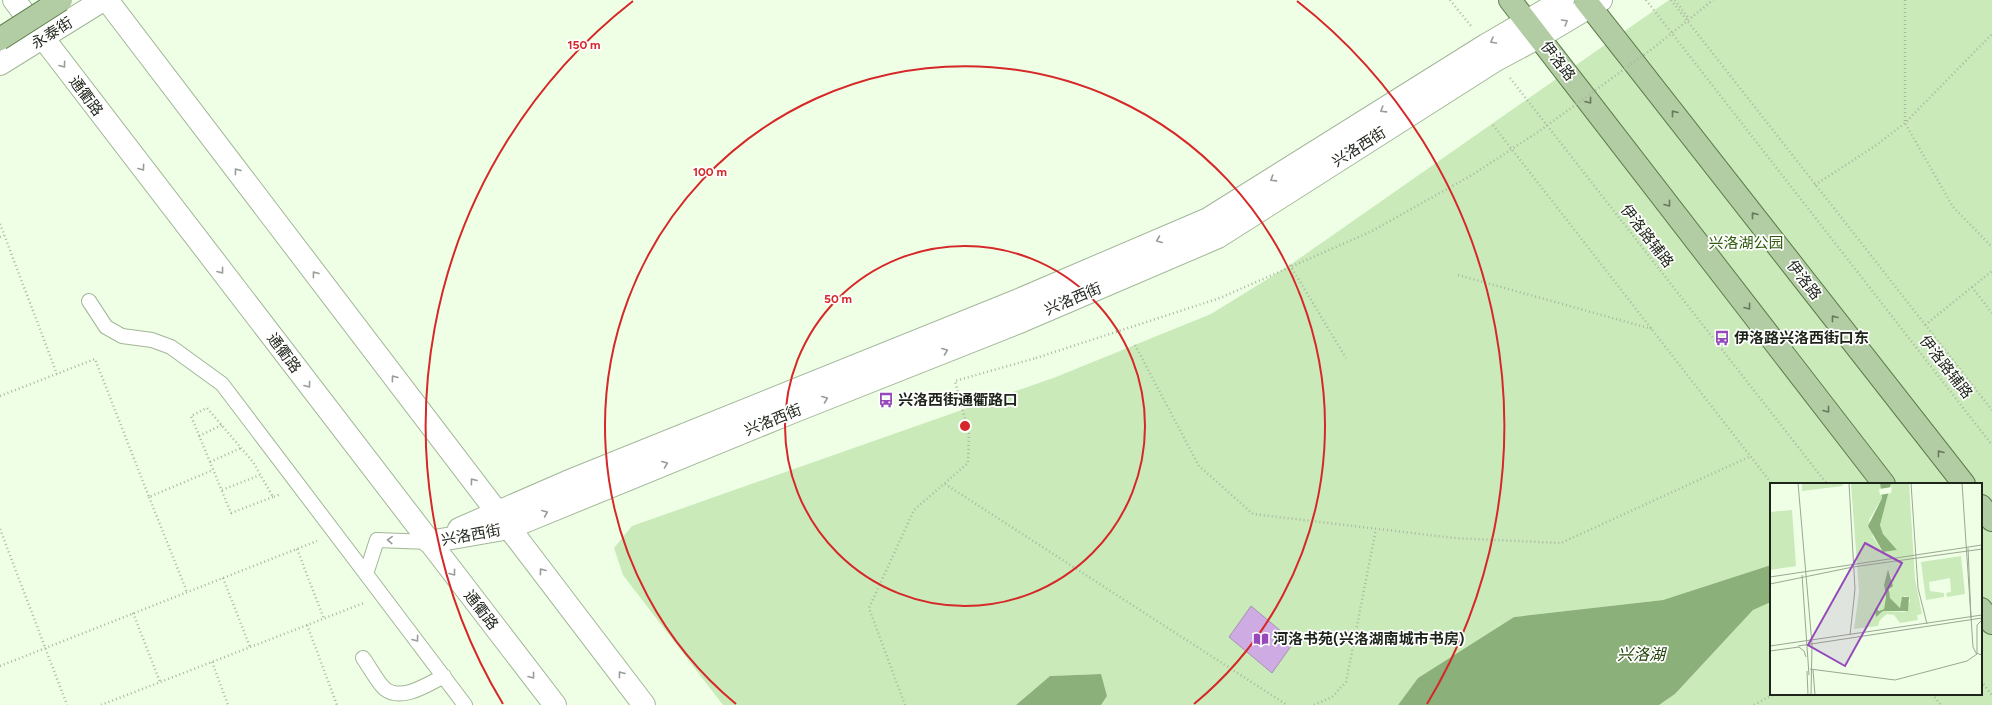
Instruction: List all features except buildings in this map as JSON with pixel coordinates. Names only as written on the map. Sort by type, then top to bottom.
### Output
[{"type":"main road","points":[[0,39],[61,0]]},
{"type":"main road","name":"伊洛路","points":[[1510,0],[1883,483]]},
{"type":"main road","name":"伊洛路","points":[[1592,2],[1963,483]]},
{"type":"main road","points":[[1982,507],[1992,520]]},
{"type":"main road","points":[[1982,610],[1992,624]]},
{"type":"street","name":"通衢路","points":[[14,0],[42,39],[555,705]]},
{"type":"street","name":"永泰街","points":[[0,64],[103,0]]},
{"type":"street","points":[[107,0],[644,705]]},
{"type":"street","name":"兴洛西街","points":[[1533,29],[1563,0]]},
{"type":"street","name":"兴洛西街","points":[[429,542],[503,520],[790,413],[1022,321],[1218,237],[1491,53],[1533,29],[1592,2]]},
{"type":"lane","points":[[89,301],[106,327],[122,336],[152,340],[171,347],[222,384],[465,705]]},
{"type":"lane","points":[[366,574],[377,540],[429,542]]},
{"type":"lane","points":[[363,658],[385,689],[401,694],[418,690],[444,676]]},
{"type":"path","name":"伊洛路辅路","points":[[1450,0],[1826,483]]},
{"type":"path","name":"伊洛路辅路","points":[[1646,0],[1992,445]]},
{"type":"path","points":[[1671,0],[1992,410]]},
{"type":"path","points":[[1675,0],[1689,19]]},
{"type":"path","points":[[905,705],[869,608],[914,510],[968,463],[970,434],[955,381],[1036,358],[1220,298],[1372,231],[1472,175],[1538,132],[1652,49],[1713,0]]},
{"type":"path","points":[[1905,0],[1905,123],[1953,207],[1992,247]]},
{"type":"path","points":[[1815,185],[1875,146],[1905,123],[1992,34]]},
{"type":"path","points":[[1493,125],[1771,483]]},
{"type":"path","points":[[0,224],[57,374]]},
{"type":"path","points":[[0,237],[4,235]]},
{"type":"path","points":[[1290,264],[1346,358]]},
{"type":"path","points":[[1925,325],[1992,271]]},
{"type":"path","points":[[1458,275],[1652,329]]},
{"type":"path","points":[[1972,287],[1992,313]]},
{"type":"path","points":[[1135,345],[1199,466],[1253,514],[1454,538],[1561,543],[1751,456]]},
{"type":"path","points":[[0,396],[95,359],[148,497],[187,592]]},
{"type":"path","points":[[273,497],[253,462],[207,408],[190,416],[231,513],[273,497],[300,486]]},
{"type":"path","points":[[199,436],[222,425]]},
{"type":"path","points":[[210,462],[241,448]]},
{"type":"path","points":[[148,497],[213,470]]},
{"type":"path","points":[[222,490],[260,475]]},
{"type":"path","points":[[945,484],[1287,705]]},
{"type":"path","points":[[0,529],[67,705]]},
{"type":"path","points":[[1314,705],[1332,697],[1346,682],[1376,529]]},
{"type":"path","points":[[0,666],[336,534]]},
{"type":"path","points":[[297,549],[324,619]]},
{"type":"path","points":[[223,578],[250,647]]},
{"type":"path","points":[[101,705],[383,596]]},
{"type":"path","points":[[133,613],[160,682]]},
{"type":"path","points":[[308,625],[338,705]]},
{"type":"path","points":[[212,662],[228,705]]},
{"type":"path","points":[[1982,682],[1992,695]]},
{"type":"path","points":[[1754,705],[1772,695]]},
{"type":"path","points":[[1933,695],[1941,705]]},
{"type":"green space","name":"兴洛湖公园","points":[[1669,0],[1992,0],[1992,705],[1659,705],[1675,694],[1753,610],[1770,602],[1770,695],[1982,695],[1982,483],[1770,483],[1770,565],[1663,600],[1514,617],[1418,678],[1398,705],[1101,705],[1107,696],[1100,674],[1050,676],[1016,705],[723,705],[623,575],[614,548],[632,526],[1056,377],[1211,314],[1290,265]]},
{"type":"water","name":"兴洛湖","points":[[1770,565],[1770,602],[1753,610],[1675,694],[1659,705],[1398,705],[1418,678],[1514,617],[1663,600]]},
{"type":"water","points":[[1101,674],[1107,696],[1101,705],[1016,705],[1050,676]]},
{"type":"place","name":"伊洛路兴洛西街口东","points":[[1722,338]]},
{"type":"place","name":"兴洛西街通衢路口","points":[[886,400]]},
{"type":"place","name":"河洛书苑(兴洛湖南城市书房)","points":[[1261,639]]}]
